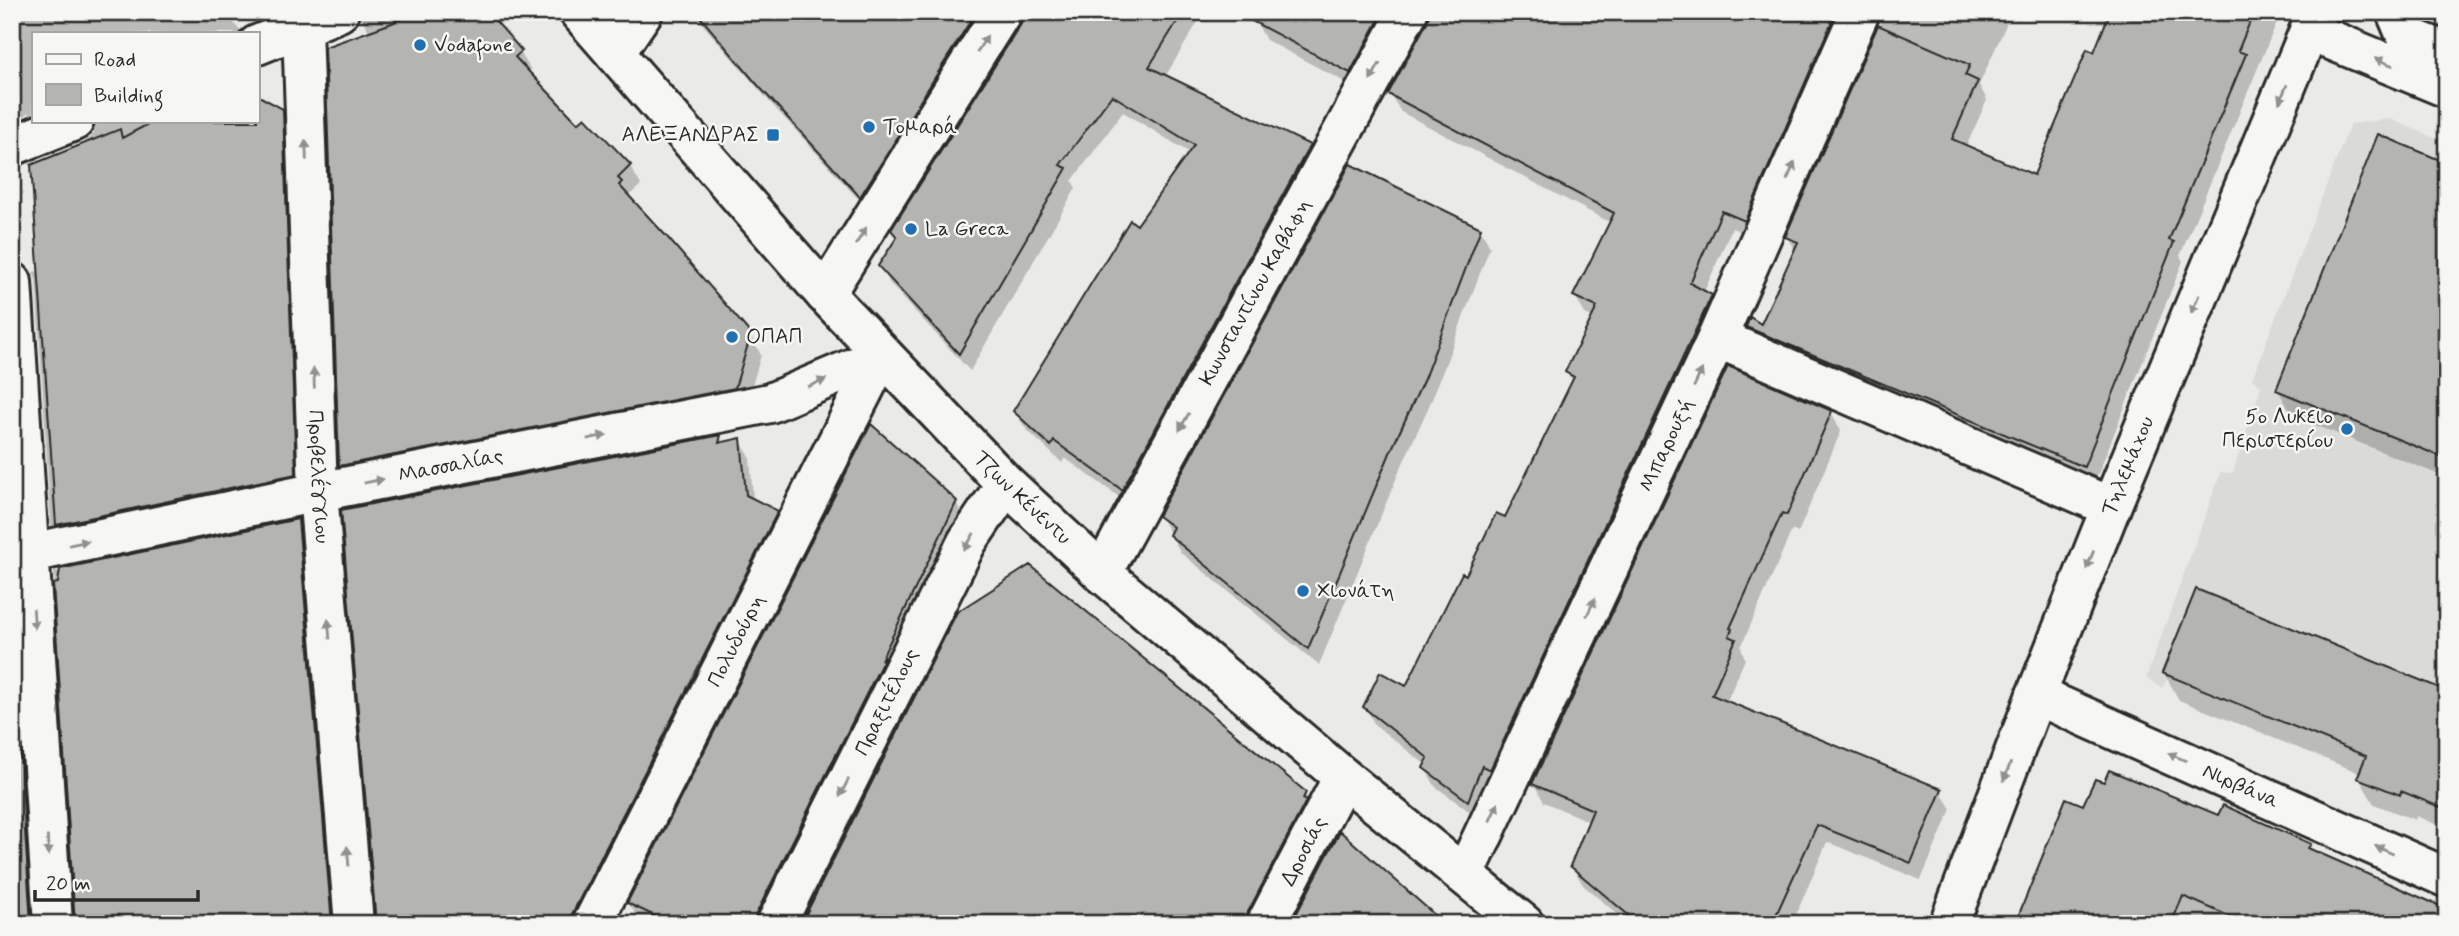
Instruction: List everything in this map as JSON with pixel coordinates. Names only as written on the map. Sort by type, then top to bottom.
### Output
[{"type":"street","points":[[259,45],[339,12]]},
{"type":"street","name":"Τζων Κένεντυ","points":[[579,12],[881,356],[1006,484],[1102,573],[1343,777],[1524,924]]},
{"type":"street","points":[[615,53],[643,12]]},
{"type":"street","points":[[825,294],[1002,12]]},
{"type":"street","name":"Κωνσταντίνου Καβάφη","points":[[1102,573],[1408,12]]},
{"type":"street","name":"Μπαρουξή","points":[[1465,874],[1717,338],[1860,12]]},
{"type":"street","points":[[2396,12],[2406,36],[2447,52]]},
{"type":"street","points":[[2313,22],[2447,88]]},
{"type":"street","name":"Τηλεμάχου","points":[[1949,924],[2111,507],[2313,22]]},
{"type":"street","name":"Προβελέγγιου","points":[[302,27],[318,492],[354,924]]},
{"type":"street","points":[[12,146],[72,122]]},
{"type":"street","points":[[12,282],[21,555],[53,924]]},
{"type":"street","points":[[1717,338],[2111,507]]},
{"type":"street","name":"Μασσαλίας","points":[[21,555],[318,492],[770,402],[881,356]]},
{"type":"street","name":"Πολυδούρη","points":[[592,924],[881,356]]},
{"type":"street","name":"Πραξιτέλους","points":[[776,924],[967,542],[1006,484]]},
{"type":"street","name":"Νιρβάνα","points":[[2036,695],[2447,878]]},
{"type":"street","name":"Δροσιάς","points":[[1266,924],[1343,777]]},
{"type":"shaded area","name":"5ο Λυκειο Περιστερίου","points":[[2390,119],[2447,143],[2447,810],[2402,791],[2400,795],[2357,778],[2365,756],[2169,676],[2162,688],[2146,678],[2221,472],[2233,473],[2261,386],[2252,379],[2350,124]]},
{"type":"building","points":[[414,12],[488,12],[522,51],[515,57],[578,123],[585,117],[631,165],[618,178],[622,182],[619,185],[751,334],[735,388],[339,466],[325,47],[392,23]]},
{"type":"building","points":[[696,12],[976,12],[860,197],[755,82]]},
{"type":"building","points":[[1024,12],[1183,12],[1149,67],[1310,145],[1122,490],[1054,441],[1051,446],[1013,411],[1130,220],[1137,225],[1194,145],[1112,95],[1060,165],[1067,168],[959,354],[878,266],[897,237],[891,230],[1021,24]]},
{"type":"building","points":[[1235,12],[1383,12],[1350,73]]},
{"type":"building","points":[[1430,12],[1836,12],[1745,221],[1722,211],[1690,283],[1712,295],[1490,770],[1482,766],[1468,801],[1423,768],[1428,758],[1363,707],[1380,672],[1406,686],[1462,573],[1466,575],[1496,513],[1505,517],[1574,377],[1565,372],[1597,307],[1573,296],[1614,213],[1388,94]]},
{"type":"building","points":[[2110,12],[2254,12],[2238,51],[2246,54],[2169,240],[2174,242],[2084,467],[1746,327],[1750,317],[1761,324],[1798,242],[1785,237],[1878,25],[1970,65],[1965,75],[1978,81],[1952,139],[2034,175],[2087,49],[2094,52]]},
{"type":"building","points":[[259,96],[283,109],[296,474],[56,525],[31,165],[120,129],[122,138],[152,122],[259,122]]},
{"type":"building","points":[[2378,134],[2447,163],[2447,459],[2276,390]]},
{"type":"building","points":[[1350,164],[1481,228],[1424,379],[1308,649],[1169,535],[1173,527],[1158,516]]},
{"type":"building","points":[[1728,366],[1832,411],[1787,515],[1782,513],[1730,628],[1732,629],[1729,636],[1736,639],[1712,695],[1942,789],[1911,863],[1817,825],[1772,924],[1639,924],[1570,866],[1593,810],[1532,784]]},
{"type":"building","points":[[871,424],[957,501],[881,660],[885,657],[756,914],[754,924],[672,924],[627,903]]},
{"type":"building","points":[[721,435],[719,443],[741,438],[746,495],[778,511],[572,914],[570,924],[376,924],[341,510]]},
{"type":"building","points":[[298,519],[332,924],[75,924],[53,584],[58,583],[60,569]]},
{"type":"building","points":[[1030,565],[1306,792],[1303,799],[1306,801],[1244,924],[801,924],[957,612]]},
{"type":"building","points":[[2196,589],[2447,691],[2447,810],[2401,791],[2400,795],[2357,778],[2366,756],[2162,673]]},
{"type":"building","points":[[12,629],[31,924],[12,924]]},
{"type":"building","points":[[2109,770],[2218,815],[2223,805],[2311,844],[2308,848],[2447,909],[2447,924],[2247,924],[2183,896],[2171,924],[2015,924],[2066,798],[2083,805],[2095,779],[2104,782]]},
{"type":"building","points":[[1340,831],[1445,924],[1291,924]]},
{"type":"place","name":"Vodafone","points":[[420,45]]},
{"type":"place","name":"Τομαρά","points":[[869,127]]},
{"type":"place","name":"ΑΛΕΞΑΝΔΡΑΣ","points":[[773,135]]},
{"type":"place","name":"La Greca","points":[[911,229]]},
{"type":"place","name":"ΟΠΑΠ","points":[[732,337]]},
{"type":"place","name":"5ο Λυκειο Περιστερίου","points":[[2347,429]]},
{"type":"place","name":"Χιονάτη","points":[[1303,591]]}]
